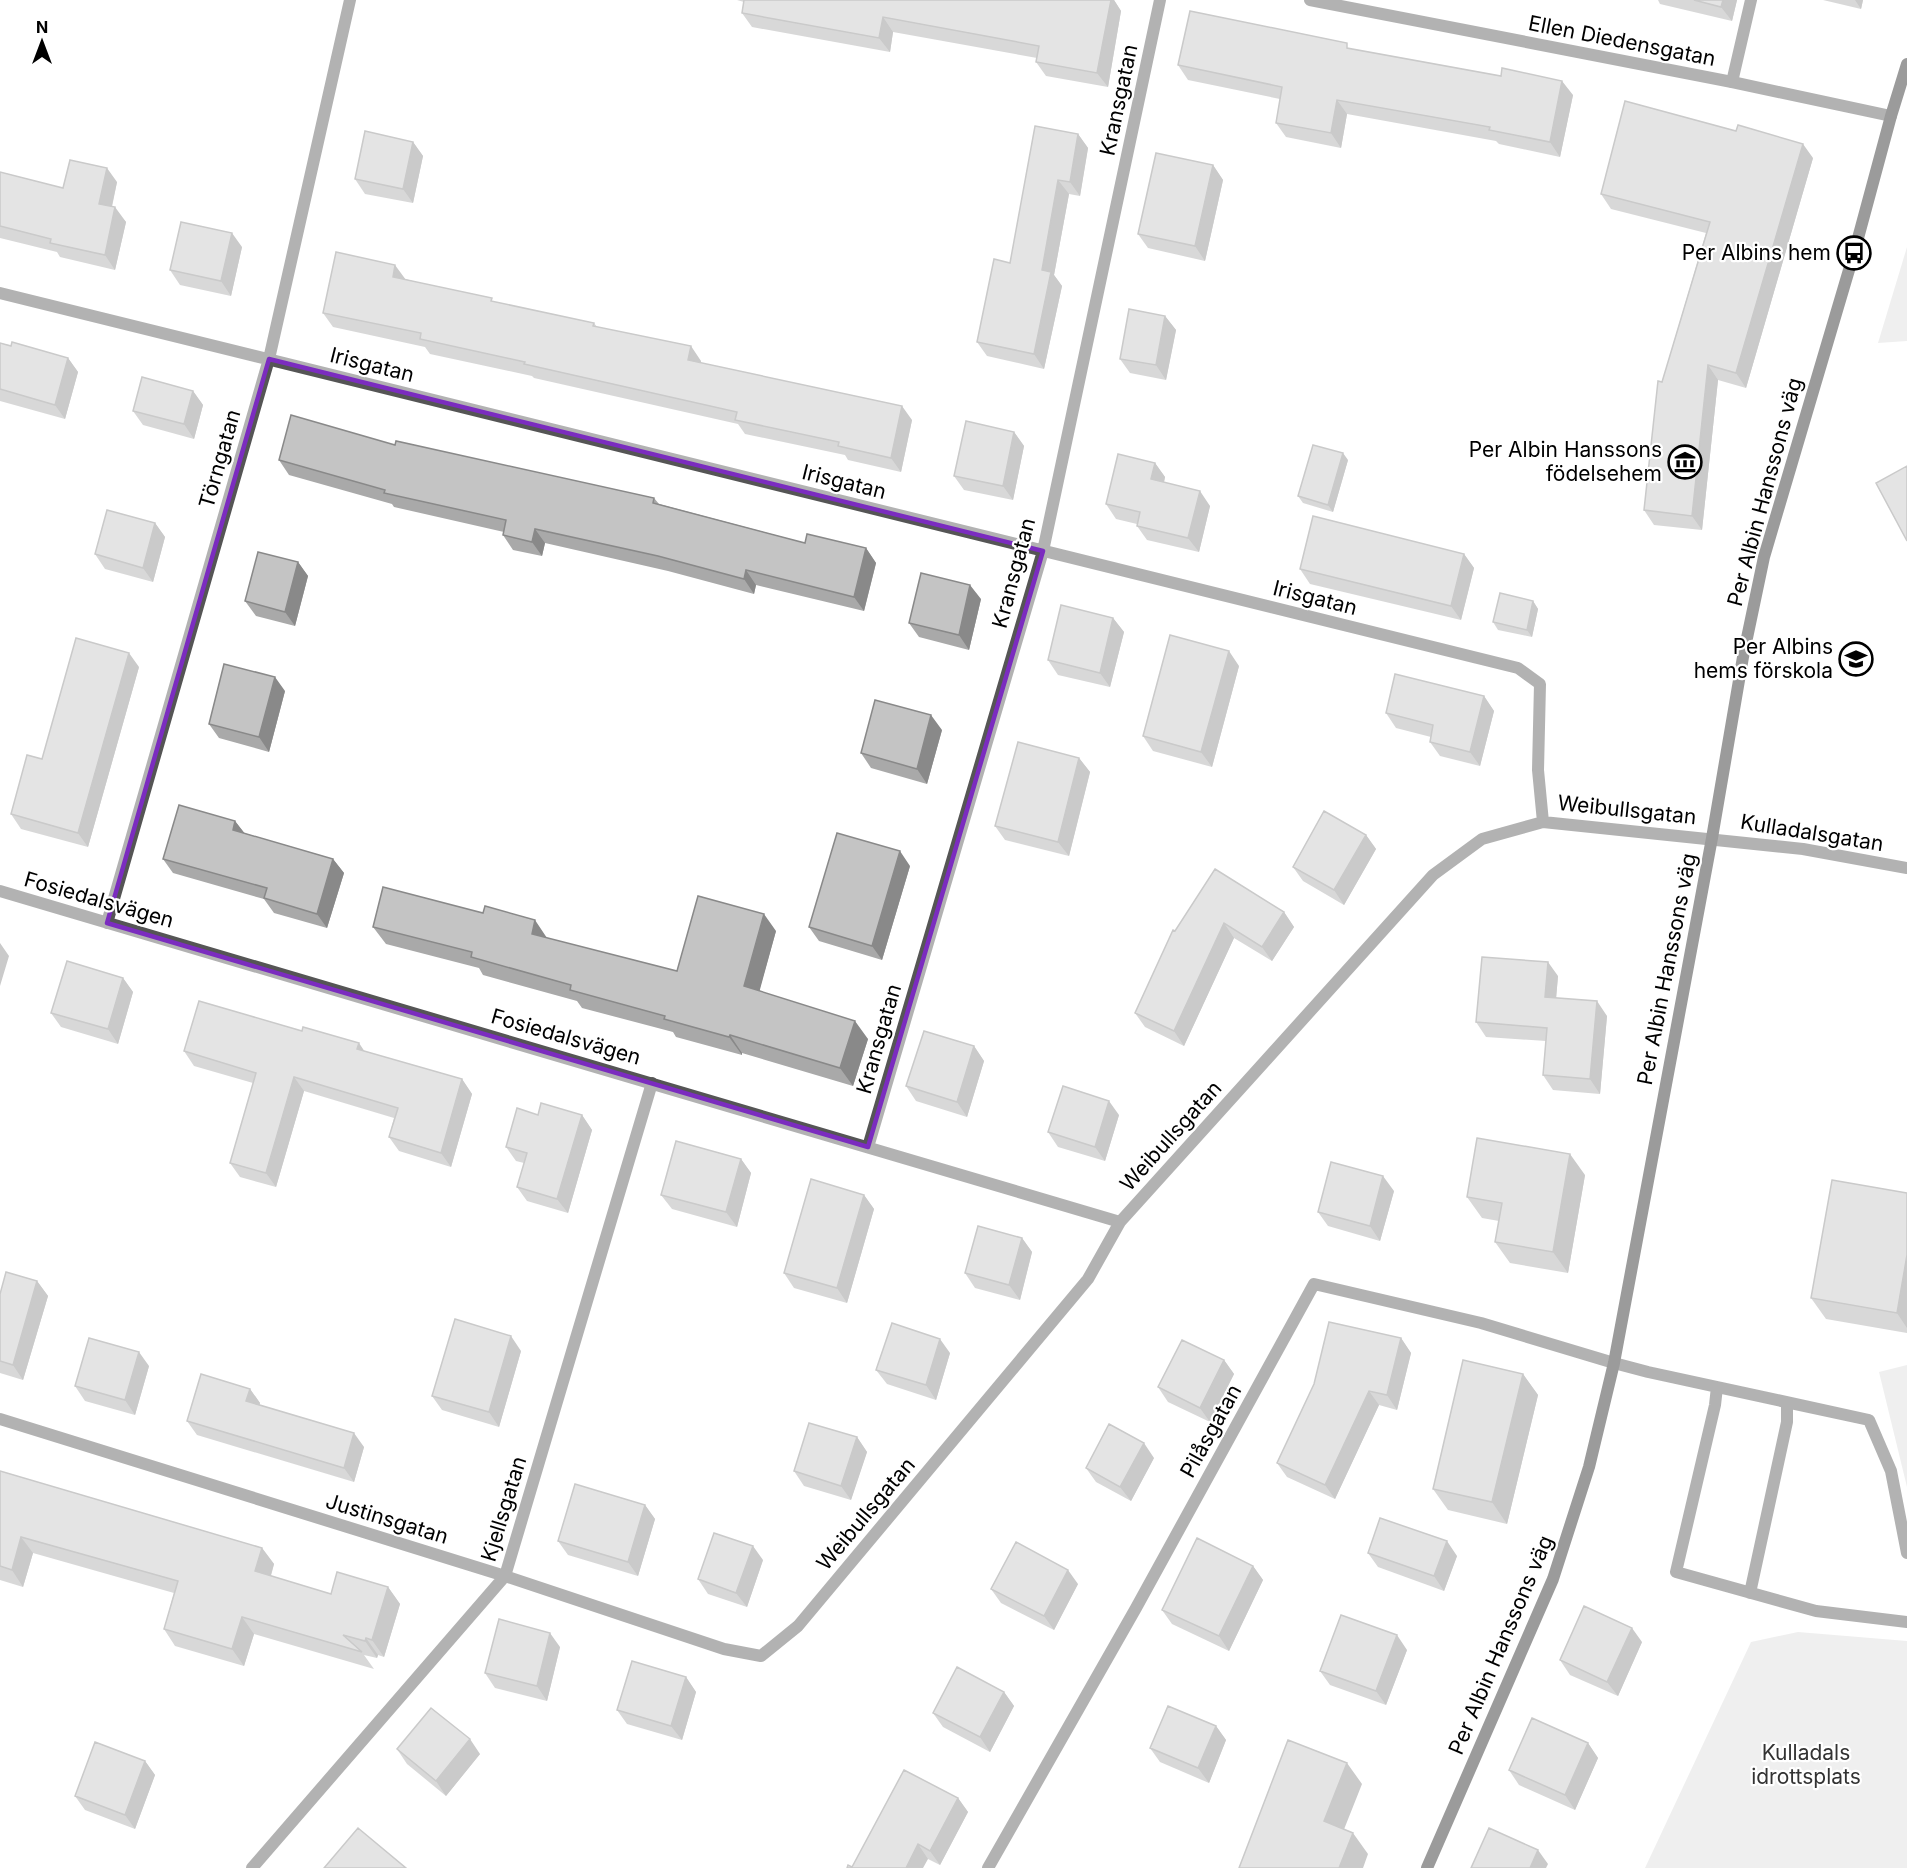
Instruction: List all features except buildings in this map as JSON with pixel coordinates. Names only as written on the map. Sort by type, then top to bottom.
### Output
[{"type":"street","name":"Törngatan","points":[[107,923],[269,360],[350,0]]},
{"type":"street","name":"Kransgatan","points":[[868,1147],[1043,551],[1160,0]]},
{"type":"street","name":"Ellen Diedensgatan","points":[[1310,0],[1732,82],[1891,116]]},
{"type":"street","points":[[1732,82],[1751,0]]},
{"type":"street","name":"Per Albin Hanssons väg","points":[[1427,1868],[1553,1580],[1589,1467],[1614,1363],[1712,838],[1741,668],[1764,557],[1907,64]]},
{"type":"street","name":"Irisgatan","points":[[0,293],[1518,668],[1540,684],[1538,770],[1542,822]]},
{"type":"street","name":"Weibullsgatan","points":[[761,1656],[798,1626],[1088,1279],[1120,1222],[1432,875],[1482,839],[1542,822],[1712,838]]},
{"type":"street","name":"Kulladalsgatan","points":[[1712,838],[1803,849],[1907,868]]},
{"type":"street","name":"Fosiedalsvägen","points":[[0,891],[1120,1222]]},
{"type":"street","name":"Kjellsgatan","points":[[252,1868],[505,1576],[652,1083]]},
{"type":"street","name":"Pilåsgatan","points":[[988,1868],[1136,1608],[1314,1284],[1481,1323],[1614,1363]]},
{"type":"street","points":[[1614,1363],[1869,1419],[1891,1471],[1907,1553]]},
{"type":"street","points":[[1717,1387],[1715,1405],[1676,1572],[1816,1611],[1907,1622]]},
{"type":"street","points":[[1750,1593],[1786,1422],[1787,1402]]},
{"type":"street","name":"Justinsgatan","points":[[0,1419],[505,1576],[724,1649],[761,1656]]},
{"type":"highlighted area","points":[[269,359],[1043,551],[868,1147],[107,923]]},
{"type":"green space","points":[[1907,247],[1907,341],[1878,343]]},
{"type":"green space","points":[[1907,1365],[1907,1487],[1879,1372]]},
{"type":"green space","name":"Kulladals idrottsplats","points":[[1798,1632],[1907,1641],[1907,1868],[1645,1868],[1751,1642]]},
{"type":"place","name":"Per Albins hem","points":[[1854,253]]},
{"type":"place","name":"Per Albin Hanssons födelsehem","points":[[1685,462]]},
{"type":"place","name":"Per Albins hems förskola","points":[[1856,659]]}]
